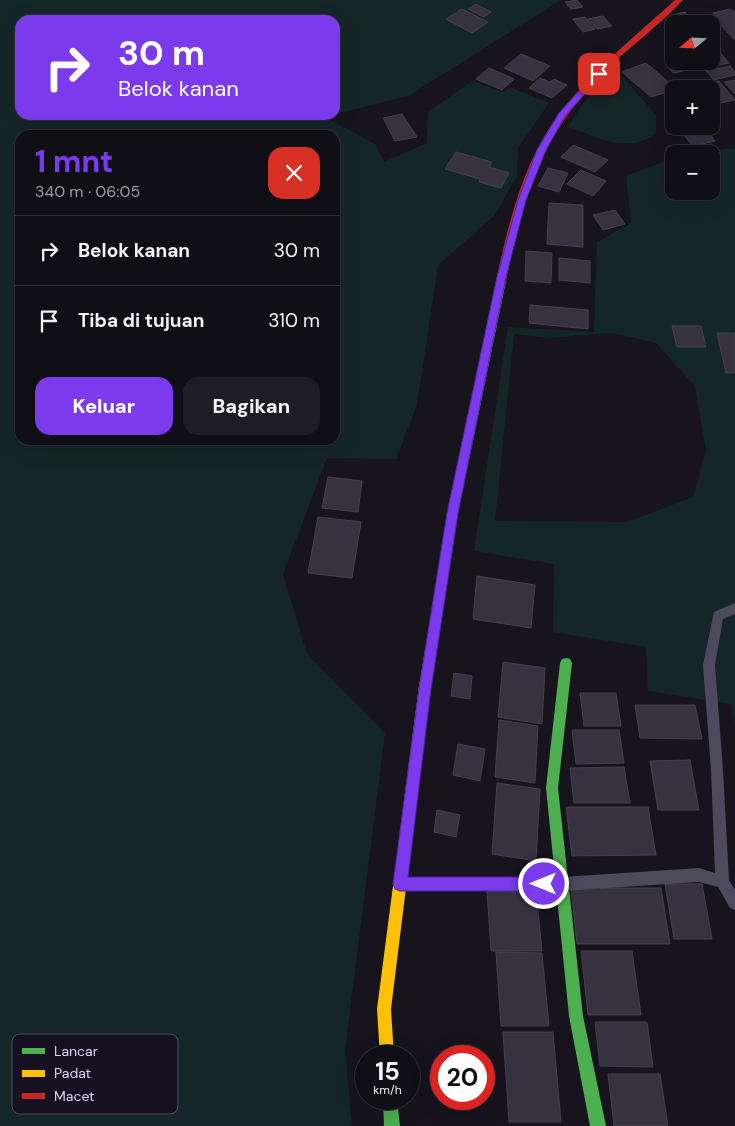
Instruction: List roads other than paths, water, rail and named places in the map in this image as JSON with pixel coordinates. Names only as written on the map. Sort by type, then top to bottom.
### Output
[{"type":"main road","points":[[386,1045],[384,1009],[425,689],[452,513],[502,277],[522,200],[542,150],[562,115],[589,84],[679,0]]},
{"type":"main road","points":[[566,663],[552,788],[576,1016],[598,1126]]},
{"type":"main road","points":[[391,1110],[392,1126]]},
{"type":"lane","points":[[735,608],[718,616],[710,664],[722,882],[735,903]]},
{"type":"lane","points":[[400,884],[562,884],[699,875],[722,882]]}]
